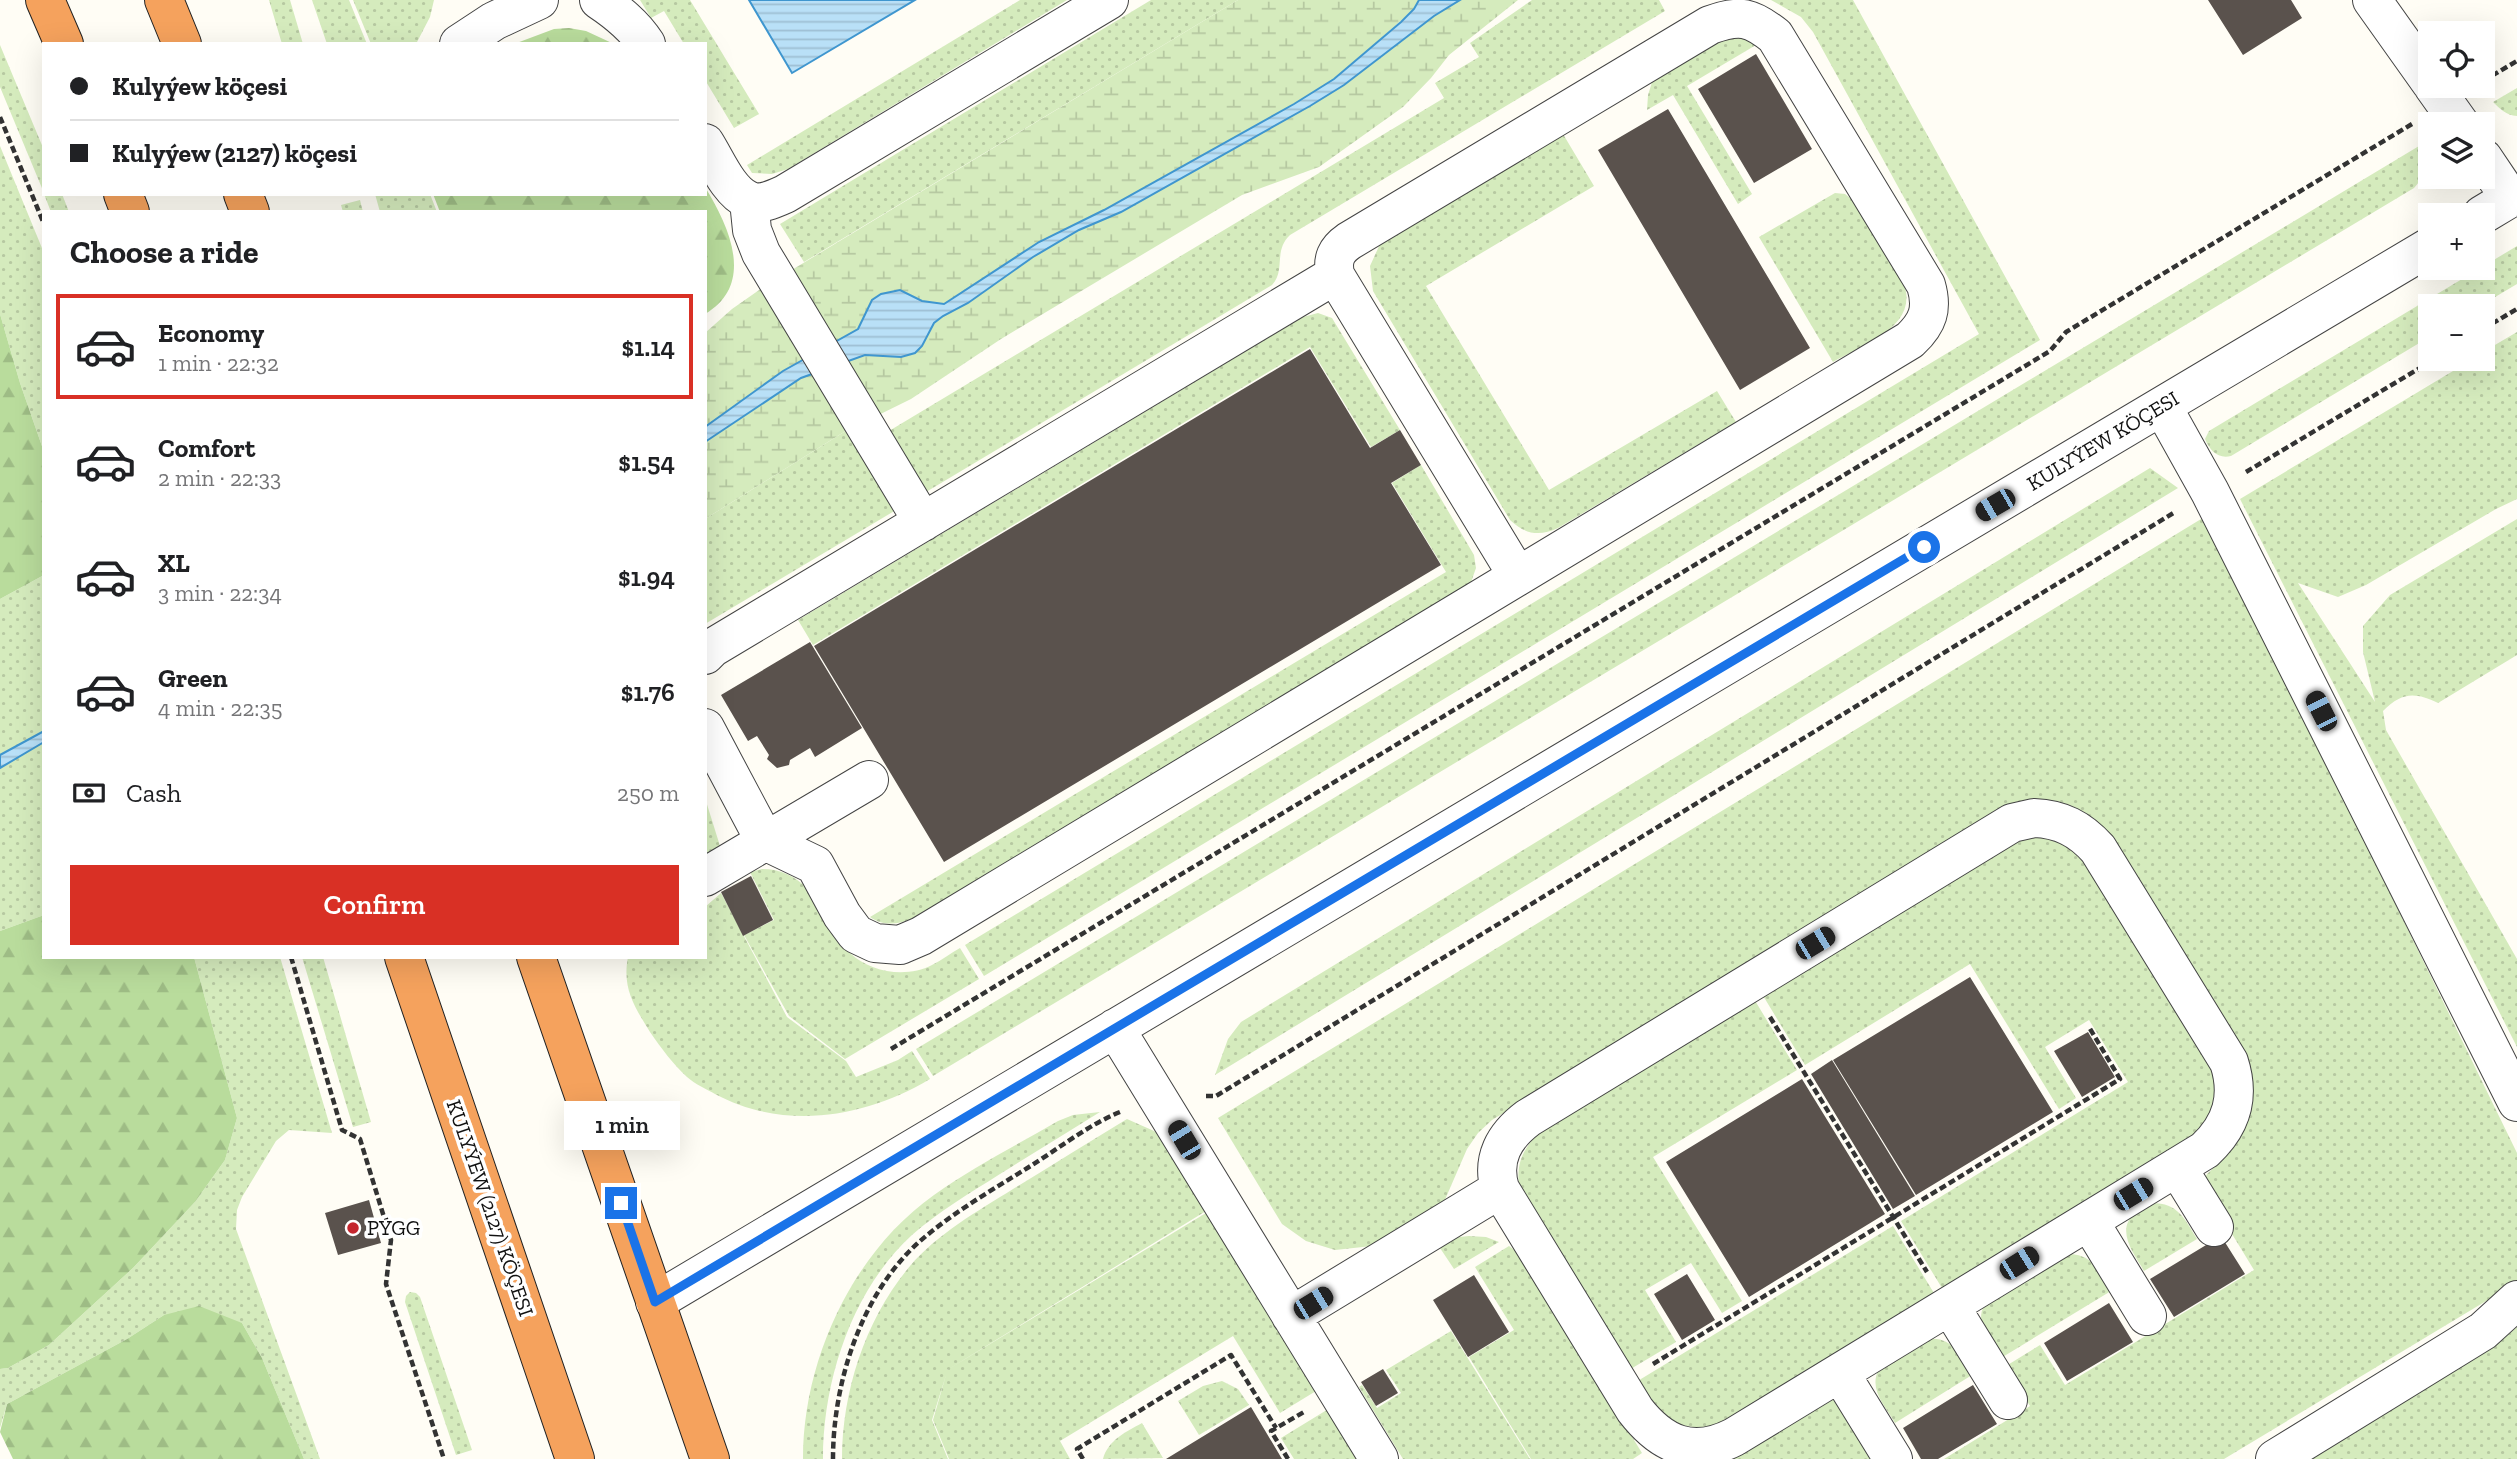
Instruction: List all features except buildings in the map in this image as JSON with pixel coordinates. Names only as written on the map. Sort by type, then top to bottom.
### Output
[{"type":"highway","points":[[45,0],[63,42]]},
{"type":"highway","points":[[164,0],[181,42]]},
{"type":"highway","name":"KULYÝEW (2127) KÖÇESI","points":[[405,959],[576,1459]]},
{"type":"highway","points":[[537,959],[710,1459]]},
{"type":"street","points":[[460,42],[488,10],[538,0]]},
{"type":"street","points":[[599,0],[620,14],[645,42]]},
{"type":"street","points":[[707,146],[735,190],[749,201],[768,201],[785,194],[1110,0]]},
{"type":"street","points":[[2372,0],[2418,65]]},
{"type":"street","points":[[707,732],[765,841],[815,865],[842,915],[856,934],[875,943],[900,945],[922,936],[1910,340],[1922,329],[1929,309],[1926,285],[1775,36],[1762,26],[1744,18],[1727,19],[1710,25],[1349,241],[1336,254],[1333,265],[1335,275],[1517,575]]},
{"type":"street","points":[[2495,185],[2503,203]]},
{"type":"street","points":[[749,201],[752,230],[761,253],[923,522]]},
{"type":"street","name":"KULYÝEW KÖÇESI","points":[[655,1302],[2418,254]]},
{"type":"street","points":[[707,653],[1335,275]]},
{"type":"street","points":[[2162,406],[2210,492],[2517,1102]]},
{"type":"street","points":[[707,876],[869,780]]},
{"type":"street","points":[[2034,818],[2047,818],[2071,826],[2081,831],[2098,849],[2229,1062],[2233,1075],[2235,1099],[2228,1121],[2214,1142],[1950,1306],[1720,1444],[1694,1448],[1666,1440],[1643,1421],[1500,1189],[1496,1178],[1498,1157],[1507,1138],[1528,1118],[2012,823],[2034,818]]},
{"type":"street","points":[[1115,1028],[1379,1459]]},
{"type":"street","points":[[2177,1167],[2214,1227]]},
{"type":"street","points":[[1291,1316],[1500,1189]]},
{"type":"street","points":[[2088,1221],[2147,1316]]},
{"type":"street","points":[[2275,1459],[2483,1331],[2517,1300]]},
{"type":"street","points":[[1950,1306],[2008,1400]]},
{"type":"street","points":[[1840,1373],[1893,1459]]},
{"type":"path","points":[[2495,74],[2517,61]]},
{"type":"path","points":[[0,117],[42,219]]},
{"type":"path","points":[[891,1049],[2050,351],[2066,332],[2417,121]]},
{"type":"path","points":[[2495,323],[2517,309]]},
{"type":"path","points":[[2244,473],[2418,369]]},
{"type":"path","points":[[1216,1096],[2180,509]]},
{"type":"path","points":[[292,959],[342,1130],[360,1139],[391,1240],[386,1284],[444,1459]]},
{"type":"path","points":[[1764,1009],[1927,1273]]},
{"type":"path","points":[[1645,1369],[2120,1079],[2089,1027]]},
{"type":"path","points":[[833,1459],[837,1403],[847,1364],[869,1310],[903,1258],[919,1242],[974,1201],[1113,1115]]},
{"type":"path","points":[[1083,1459],[1077,1449],[1231,1355],[1276,1428]]},
{"type":"path","points":[[1288,1459],[1271,1432],[1311,1407]]},
{"type":"green space","points":[[269,0],[290,0],[302,42],[281,42]]},
{"type":"green space","points":[[312,0],[349,0],[366,42],[326,42]]},
{"type":"green space","points":[[353,0],[434,0],[430,17],[417,42],[370,42]]},
{"type":"green space","points":[[640,0],[690,0],[759,114],[734,128],[707,83],[707,42],[683,42],[664,11],[651,18]]},
{"type":"green space","points":[[1020,0],[1067,0],[788,169],[772,174],[752,173],[747,165]]},
{"type":"green space","points":[[1151,0],[1238,0],[804,262],[780,224]]},
{"type":"green space","points":[[1238,0],[1419,0],[1414,9],[1335,79],[1294,104],[1104,210],[1039,242],[944,304],[923,301],[900,290],[864,320],[858,329],[783,371],[707,426],[707,331],[762,288]]},
{"type":"green space","points":[[1460,0],[1518,0],[1449,55],[1403,107],[1319,167],[1242,195],[1001,339],[911,399],[844,432],[707,518],[707,440],[711,437],[801,378],[865,355],[900,357],[922,346],[934,323],[968,303],[1033,257],[1079,230],[1121,212],[1310,106],[1344,85],[1434,16]]},
{"type":"green space","points":[[1532,0],[1659,0],[1665,11],[1290,235],[1282,247],[1278,273],[1272,285],[921,495],[884,434],[1444,98],[1435,83],[1479,57],[1470,43]]},
{"type":"green space","points":[[1771,0],[1853,0],[2040,340],[984,976],[965,945],[1979,334],[1813,32],[1801,17]]},
{"type":"green space","points":[[554,29],[586,31],[610,42],[519,42]]},
{"type":"green space","points":[[1737,34],[1756,45],[1687,86],[1752,194],[1738,204],[1673,95],[1647,110],[1653,79],[1721,37]]},
{"type":"green space","points":[[0,45],[42,145],[42,188],[0,87]]},
{"type":"green space","points":[[2517,88],[2517,116],[2506,113],[2493,102]]},
{"type":"green space","points":[[1563,134],[1594,186],[1426,286],[1549,490],[1717,391],[1736,422],[1558,528],[1545,533],[1532,533],[1510,520],[1373,291],[1370,266],[1380,244]]},
{"type":"green space","points":[[0,146],[42,248],[42,446],[0,314]]},
{"type":"green space","points":[[2418,147],[2418,183],[2414,188],[933,1076],[916,1049]]},
{"type":"green space","points":[[707,190],[729,236],[734,271],[730,287],[721,302],[707,312],[707,210],[439,210],[434,196],[707,196]]},
{"type":"green space","points":[[1835,193],[1845,194],[1854,201],[1904,284],[1906,299],[1903,312],[1885,333],[1833,362],[1759,237]]},
{"type":"green space","points":[[45,196],[63,196],[68,210],[50,210]]},
{"type":"green space","points":[[376,196],[431,196],[436,210],[379,210]]},
{"type":"green space","points":[[360,200],[362,210],[342,210],[341,205]]},
{"type":"green space","points":[[2517,246],[2517,284],[2495,297],[2495,294],[2437,294],[2460,280],[2495,280],[2495,259]]},
{"type":"green space","points":[[2418,305],[2418,344],[2231,456],[2218,455],[2209,447],[2205,439],[2209,431]]},
{"type":"green space","points":[[1318,313],[1332,318],[1400,430],[1371,447],[1310,347],[813,645],[798,620],[1303,317]]},
{"type":"green space","points":[[0,314],[42,446],[42,576],[0,599]]},
{"type":"green space","points":[[2517,332],[2517,499],[2366,585],[2338,597],[2298,583],[2375,702],[2363,652],[2363,626],[2390,595],[2517,519],[2517,655],[2438,703],[2409,696],[2396,700],[2383,711],[2386,730],[2517,959],[2517,1047],[2240,499],[2453,371],[2495,371],[2495,345]]},
{"type":"green space","points":[[855,431],[901,507],[707,623],[707,518],[844,432]]},
{"type":"green space","points":[[1421,465],[1474,555],[1476,568],[1470,585],[934,909],[894,923],[870,917],[1446,572],[1392,483]]},
{"type":"green space","points":[[2150,468],[2178,488],[1215,1075],[1228,1039],[1241,1022]]},
{"type":"green space","points":[[2206,516],[2517,1153],[2517,1281],[2224,1459],[1944,1459],[2030,1406],[2006,1366],[2040,1345],[2065,1385],[2254,1270],[2207,1193],[2204,1180],[2228,1154],[2244,1128],[2243,1056],[2110,834],[2095,819],[2077,808],[2046,800],[2027,801],[2002,810],[1492,1120],[1478,1133],[1467,1149],[1444,1202],[1372,1246],[1335,1250],[1306,1241],[1282,1224],[1218,1118]]},
{"type":"green space","points":[[42,576],[42,732],[0,755],[0,599]]},
{"type":"green space","points":[[42,743],[42,916],[0,931],[0,768]]},
{"type":"green space","points":[[707,804],[720,846],[707,854]]},
{"type":"green space","points":[[2021,836],[2069,837],[2218,1071],[2208,1131],[1945,1293],[1901,1221],[2128,1082],[2089,1020],[2045,1047],[2076,1098],[2059,1109],[1970,964],[1805,1065],[1762,994]]},
{"type":"green space","points":[[762,869],[781,872],[803,884],[844,946],[868,965],[890,971],[912,971],[932,965],[960,948],[979,979],[845,1059],[789,1016],[744,935],[774,920],[750,872]]},
{"type":"green space","points":[[721,893],[787,1017],[846,1061],[856,1077],[898,1060],[912,1051],[930,1079],[879,1103],[852,1111],[796,1116],[741,1106],[687,1077],[658,1044],[634,1005],[628,987],[628,959],[707,959],[707,905]]},
{"type":"green space","points":[[42,916],[42,959],[195,959],[237,1118],[225,1160],[195,1202],[133,1268],[49,1345],[8,1368],[0,1369],[0,931]]},
{"type":"green space","points":[[195,959],[281,959],[332,1133],[289,1130],[276,1141],[242,1197],[237,1210],[236,1229],[320,1459],[304,1459],[262,1358],[242,1323],[164,1315],[127,1339],[7,1404],[0,1428],[0,1369],[8,1368],[49,1345],[133,1268],[195,1202],[225,1160],[237,1118]]},
{"type":"green space","points":[[303,959],[324,959],[371,1122],[353,1127]]},
{"type":"green space","points":[[1754,999],[1797,1070],[1653,1157],[1742,1301],[1722,1313],[1691,1263],[1645,1290],[1676,1342],[1629,1370],[1519,1186],[1520,1162],[1526,1149],[1541,1130]]},
{"type":"green space","points":[[1100,1112],[943,1211],[912,1235],[891,1257],[857,1309],[845,1338],[828,1398],[823,1459],[803,1459],[805,1422],[823,1347],[857,1278],[879,1247],[905,1219],[964,1175],[1058,1121],[1073,1115]]},
{"type":"green space","points":[[1127,1119],[1166,1139],[1206,1211],[947,1370],[1206,1213],[1316,1391],[1280,1413],[1233,1336],[1060,1441],[1070,1459],[949,1459],[933,1420],[946,1375],[932,1420],[948,1459],[842,1459],[846,1407],[860,1357],[881,1309],[910,1266],[959,1224]]},
{"type":"green space","points":[[2152,1203],[2174,1209],[2197,1239],[2144,1271],[2132,1251],[2126,1229],[2133,1215]]},
{"type":"green space","points":[[1893,1226],[1937,1298],[1713,1428],[1675,1423],[1660,1412],[1636,1382]]},
{"type":"green space","points":[[1486,1237],[1499,1242],[1454,1269],[1438,1245],[1450,1238]]},
{"type":"green space","points":[[1509,1246],[1521,1255],[1642,1453],[1633,1459],[1531,1459],[1469,1357],[1514,1330],[1475,1267]]},
{"type":"green space","points":[[2067,1254],[2089,1260],[2111,1291],[2001,1358],[1989,1340],[1981,1320],[1984,1306]]},
{"type":"green space","points":[[410,1292],[420,1297],[472,1450],[456,1455],[405,1302]]},
{"type":"green space","points":[[199,1306],[242,1323],[262,1358],[304,1459],[13,1459],[0,1432],[7,1404],[127,1339],[164,1315]]},
{"type":"green space","points":[[2517,1327],[2517,1459],[2306,1459],[2495,1346]]},
{"type":"green space","points":[[1451,1331],[1530,1459],[1403,1459],[1359,1387],[1362,1385],[1377,1408],[1401,1393],[1386,1370]]},
{"type":"green space","points":[[1928,1339],[1950,1344],[1972,1375],[1895,1423],[1877,1390],[1876,1376],[1879,1369]]},
{"type":"green space","points":[[1222,1381],[1238,1389],[1249,1405],[1199,1435],[1178,1401],[1203,1386]]},
{"type":"green space","points":[[1833,1393],[1873,1459],[1724,1459]]},
{"type":"green space","points":[[1330,1408],[1358,1459],[1294,1459],[1281,1438]]},
{"type":"green space","points":[[1142,1423],[1163,1458],[1103,1459],[1113,1442]]},
{"type":"water","points":[[749,0],[915,0],[792,73]]},
{"type":"water","points":[[1419,0],[1460,0],[1434,16],[1344,85],[1310,106],[1121,212],[1079,230],[1033,257],[968,303],[934,323],[922,346],[915,353],[901,357],[865,355],[801,378],[707,441],[707,426],[783,371],[858,329],[872,300],[881,294],[900,290],[922,301],[944,304],[1039,242],[1104,210],[1334,79],[1414,9]]},
{"type":"water","points":[[42,732],[42,743],[0,768],[0,755]]},
{"type":"place","name":"PÝGG","points":[[353,1228]]},
{"type":"route","points":[[621,1203],[655,1302],[1924,547]]}]
